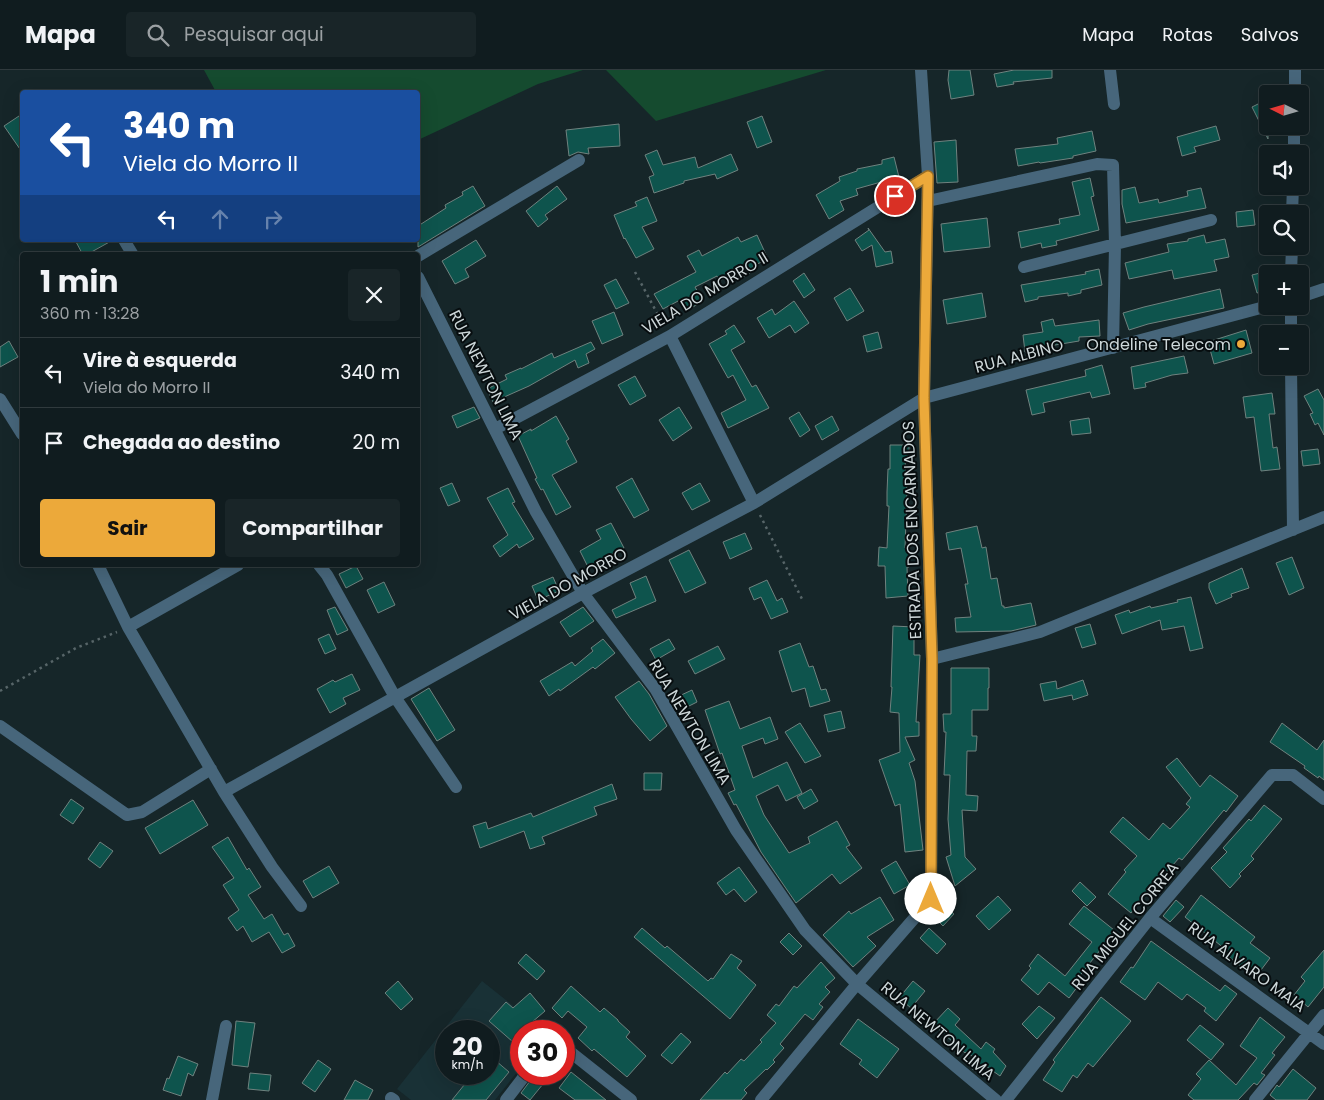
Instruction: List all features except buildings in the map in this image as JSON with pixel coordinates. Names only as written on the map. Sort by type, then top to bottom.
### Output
[{"type":"street","name":"ESTRADA DOS ENCARNADOS","points":[[857,984],[931,899],[932,659],[924,398],[928,176],[921,70]]},
{"type":"street","points":[[1110,70],[1114,104]]},
{"type":"street","points":[[1295,70],[1295,85]]},
{"type":"street","points":[[420,255],[579,160]]},
{"type":"street","points":[[928,201],[1097,164],[1113,165],[1115,245],[1113,348]]},
{"type":"street","name":"VIELA DO MORRO II","points":[[494,429],[670,336],[928,176]]},
{"type":"street","points":[[1024,266],[1211,220]]},
{"type":"street","name":"RUA NEWTON LIMA","points":[[420,281],[536,512],[583,593],[656,690],[736,830],[805,930],[857,984],[996,1100]]},
{"type":"street","points":[[1309,294],[1324,289]]},
{"type":"street","name":"RUA ALBINO","points":[[924,398],[1259,308]]},
{"type":"street","points":[[670,336],[754,503]]},
{"type":"street","points":[[1292,375],[1293,530]]},
{"type":"street","name":"VIELA DO MORRO","points":[[224,792],[583,593],[754,503],[924,398]]},
{"type":"street","points":[[0,399],[20,431]]},
{"type":"street","points":[[932,659],[1040,632],[1324,517]]},
{"type":"street","points":[[99,567],[128,627],[224,792],[272,867],[301,906]]},
{"type":"street","points":[[128,627],[234,567]]},
{"type":"street","points":[[321,567],[327,575],[395,697],[456,787]]},
{"type":"street","points":[[0,726],[128,815],[142,812],[211,769]]},
{"type":"street","name":"RUA MIGUEL CORREA","points":[[1006,1100],[1150,918],[1272,775],[1293,775],[1324,800]]},
{"type":"street","name":"RUA ÁLVARO MAIA","points":[[1150,918],[1324,1044]]},
{"type":"street","points":[[761,1100],[857,984]]},
{"type":"street","points":[[1255,1100],[1324,1015]]},
{"type":"street","points":[[212,1100],[226,1026]]},
{"type":"street","points":[[575,1056],[631,1100]]},
{"type":"street","points":[[506,1100],[518,1085]]},
{"type":"path","points":[[635,272],[670,336]]},
{"type":"path","points":[[754,503],[802,599]]},
{"type":"path","points":[[0,691],[76,648],[128,627]]},
{"type":"shaded area","points":[[482,981],[531,1020],[510,1020],[510,1081],[495,1100],[411,1100],[397,1089],[435,1041],[435,1085],[500,1085],[500,1020],[451,1020]]},
{"type":"green space","points":[[204,70],[583,70],[538,84],[420,139],[420,90],[215,90]]},
{"type":"green space","points":[[606,70],[826,70],[656,121]]},
{"type":"place","name":"Ondeline Telecom","points":[[1241,344]]},
{"type":"route","points":[[895,196],[928,176],[924,398],[932,659],[931,899]]}]
